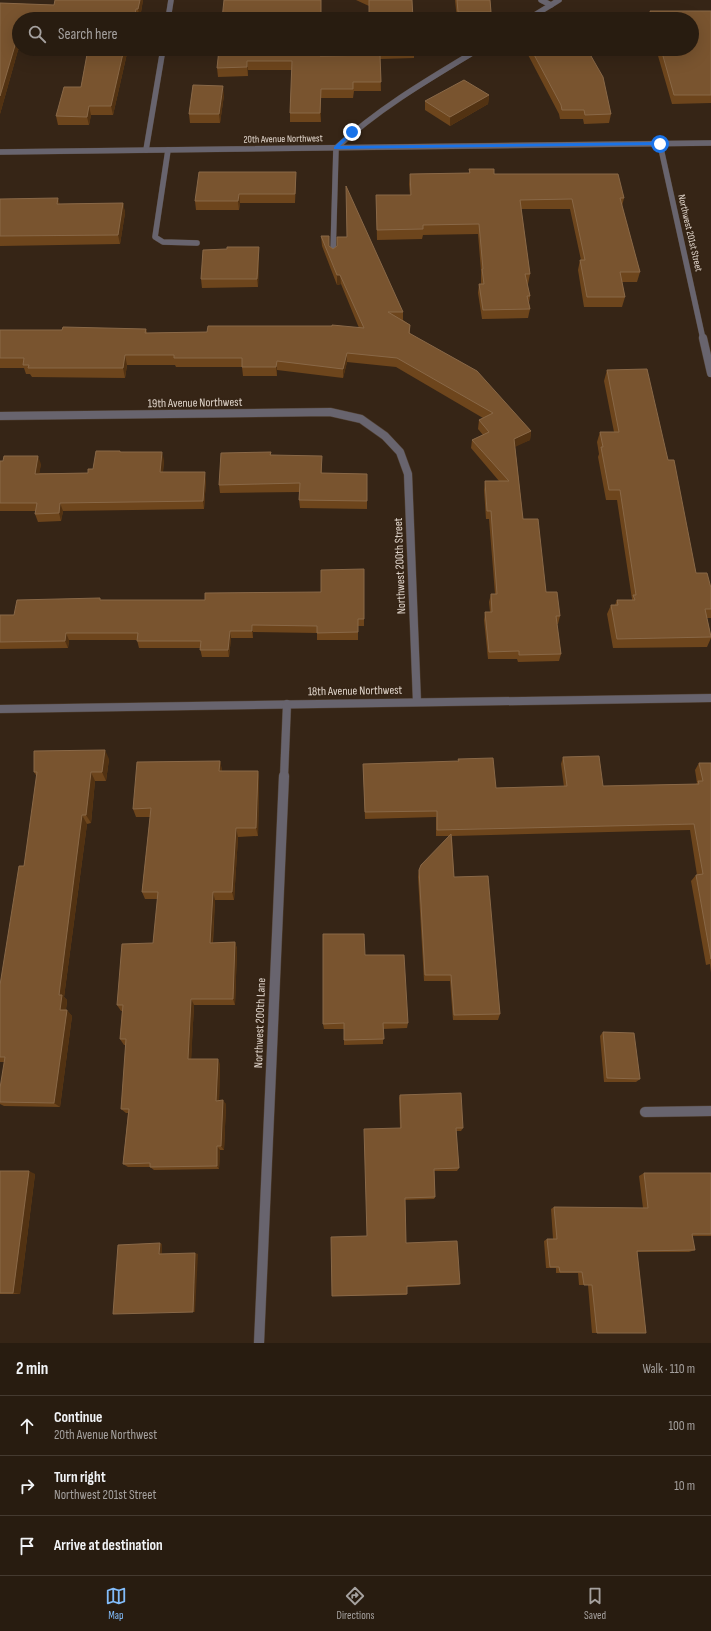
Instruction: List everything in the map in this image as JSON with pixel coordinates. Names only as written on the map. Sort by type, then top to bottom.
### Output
[{"type":"street","points":[[169,12],[171,0]]},
{"type":"street","points":[[541,0],[551,5]]},
{"type":"street","points":[[540,12],[559,0]]},
{"type":"street","points":[[146,150],[162,56]]},
{"type":"street","points":[[333,254],[336,148],[352,132],[386,107],[468,56]]},
{"type":"street","name":"20th Avenue Northwest","points":[[0,152],[711,143]]},
{"type":"street","name":"Northwest 201st Street","points":[[660,144],[711,373]]},
{"type":"street","points":[[168,150],[155,237],[163,242],[197,243]]},
{"type":"street","name":"19th Avenue Northwest","points":[[0,416],[330,412],[361,419],[385,436]]},
{"type":"street","name":"Northwest 200th Street","points":[[385,436],[400,452],[408,474],[417,702]]},
{"type":"street","name":"18th Avenue Northwest","points":[[0,709],[711,698]]},
{"type":"street","name":"Northwest 200th Lane","points":[[259,1343],[287,704]]},
{"type":"street","points":[[645,1112],[711,1111]]},
{"type":"building","points":[[55,0],[140,0],[138,9],[136,9],[136,12],[12,12],[12,56],[0,96],[0,3],[54,5]]},
{"type":"building","points":[[224,0],[321,0],[321,12],[223,12]]},
{"type":"building","points":[[369,0],[412,0],[413,12],[369,12]]},
{"type":"building","points":[[457,0],[490,0],[491,12],[458,12]]},
{"type":"building","points":[[711,11],[711,95],[674,95],[663,56],[699,56],[699,12],[650,12]]},
{"type":"building","points":[[87,56],[122,56],[111,106],[89,106],[87,117],[56,116],[64,87],[81,87]]},
{"type":"building","points":[[218,56],[380,56],[381,82],[353,82],[353,89],[321,89],[320,113],[290,113],[292,61],[247,61],[247,67],[217,68]]},
{"type":"building","points":[[535,56],[591,56],[603,77],[611,114],[585,115],[584,110],[562,110],[561,105]]},
{"type":"building","points":[[464,80],[489,95],[450,117],[425,101]]},
{"type":"building","points":[[193,85],[223,86],[219,114],[189,114]]},
{"type":"building","points":[[469,169],[494,169],[494,174],[618,174],[624,198],[620,198],[640,272],[620,272],[625,297],[587,297],[580,260],[585,260],[572,199],[520,200],[530,274],[525,274],[530,296],[527,296],[530,309],[483,310],[479,284],[484,284],[479,224],[423,225],[423,229],[377,230],[376,195],[411,195],[410,174],[470,173]]},
{"type":"building","points":[[199,172],[296,172],[295,194],[239,194],[238,201],[195,201]]},
{"type":"building","points":[[346,186],[403,312],[388,312],[410,325],[409,333],[477,371],[531,431],[514,439],[523,519],[538,519],[546,592],[557,592],[560,616],[556,616],[561,654],[519,655],[519,651],[489,652],[485,612],[492,612],[491,594],[497,594],[491,511],[487,511],[485,481],[509,481],[472,440],[489,432],[479,420],[493,413],[397,358],[347,353],[343,369],[277,361],[276,367],[242,367],[242,358],[174,358],[174,355],[125,355],[123,368],[28,368],[29,365],[23,365],[24,358],[0,358],[0,330],[62,330],[63,327],[146,329],[145,333],[207,332],[208,326],[332,325],[364,328],[340,275],[337,275],[321,236],[329,236],[329,246],[333,249],[337,246],[337,237],[347,237]]},
{"type":"building","points":[[58,198],[57,204],[123,203],[118,235],[0,236],[0,199]]},
{"type":"building","points":[[227,247],[259,247],[257,279],[201,279],[203,250],[227,249]]},
{"type":"building","points":[[647,369],[668,460],[674,460],[696,573],[707,573],[711,588],[711,609],[705,609],[711,637],[617,639],[611,605],[618,605],[617,600],[635,600],[633,595],[636,595],[620,490],[609,490],[601,447],[603,447],[600,432],[619,432],[607,370]]},
{"type":"building","points":[[96,451],[162,452],[160,472],[205,472],[203,501],[60,503],[59,513],[35,514],[37,503],[0,503],[0,461],[3,461],[4,456],[38,456],[35,474],[88,473],[88,469],[93,469]]},
{"type":"building","points":[[271,452],[270,455],[322,456],[321,473],[367,474],[367,501],[299,500],[300,483],[219,485],[221,453]]},
{"type":"building","points":[[364,569],[364,619],[358,619],[358,632],[317,633],[317,626],[252,625],[252,631],[230,631],[228,650],[200,650],[201,641],[137,641],[138,633],[66,633],[65,641],[0,642],[0,615],[14,615],[17,600],[100,598],[100,600],[205,600],[205,593],[321,592],[321,570]]},
{"type":"building","points":[[105,750],[102,772],[91,772],[86,815],[82,815],[59,995],[62,995],[60,1010],[67,1010],[54,1103],[0,1102],[0,1088],[5,1057],[0,1057],[0,985],[19,866],[24,866],[37,772],[34,772],[34,751]]},
{"type":"building","points":[[599,756],[603,786],[699,784],[698,781],[703,781],[699,763],[711,763],[711,959],[696,875],[703,874],[694,824],[437,830],[437,811],[365,812],[363,764],[459,761],[458,759],[493,758],[496,788],[567,786],[563,757]]},
{"type":"building","points":[[220,761],[219,771],[258,771],[256,828],[236,828],[232,892],[213,892],[210,943],[235,942],[233,999],[191,999],[188,1059],[218,1059],[216,1101],[223,1100],[221,1146],[217,1146],[217,1166],[150,1167],[150,1163],[123,1164],[129,1109],[121,1109],[126,1039],[120,1039],[123,1005],[117,1005],[122,944],[153,943],[158,892],[142,892],[151,808],[133,809],[137,762]]},
{"type":"building","points":[[451,834],[454,877],[488,876],[500,1014],[454,1015],[451,975],[425,975],[419,870],[421,865]]},
{"type":"building","points":[[323,934],[364,934],[365,955],[404,955],[408,1023],[383,1023],[384,1039],[344,1040],[344,1023],[323,1024]]},
{"type":"building","points":[[603,1032],[634,1033],[640,1079],[607,1078]]},
{"type":"building","points":[[461,1093],[463,1128],[456,1128],[459,1168],[434,1169],[435,1197],[405,1198],[406,1243],[457,1241],[460,1284],[407,1286],[407,1294],[332,1296],[331,1237],[367,1236],[364,1129],[401,1128],[400,1095]]},
{"type":"building","points":[[0,1171],[29,1171],[13,1293],[0,1293]]},
{"type":"building","points":[[644,1173],[711,1173],[711,1234],[692,1234],[695,1250],[637,1251],[646,1333],[597,1333],[592,1285],[584,1285],[582,1272],[560,1272],[559,1267],[550,1267],[547,1239],[557,1239],[554,1207],[648,1208]]},
{"type":"building","points":[[160,1243],[159,1254],[195,1253],[193,1312],[113,1314],[118,1245]]},
{"type":"route","points":[[352,132],[336,148],[660,144]]}]
